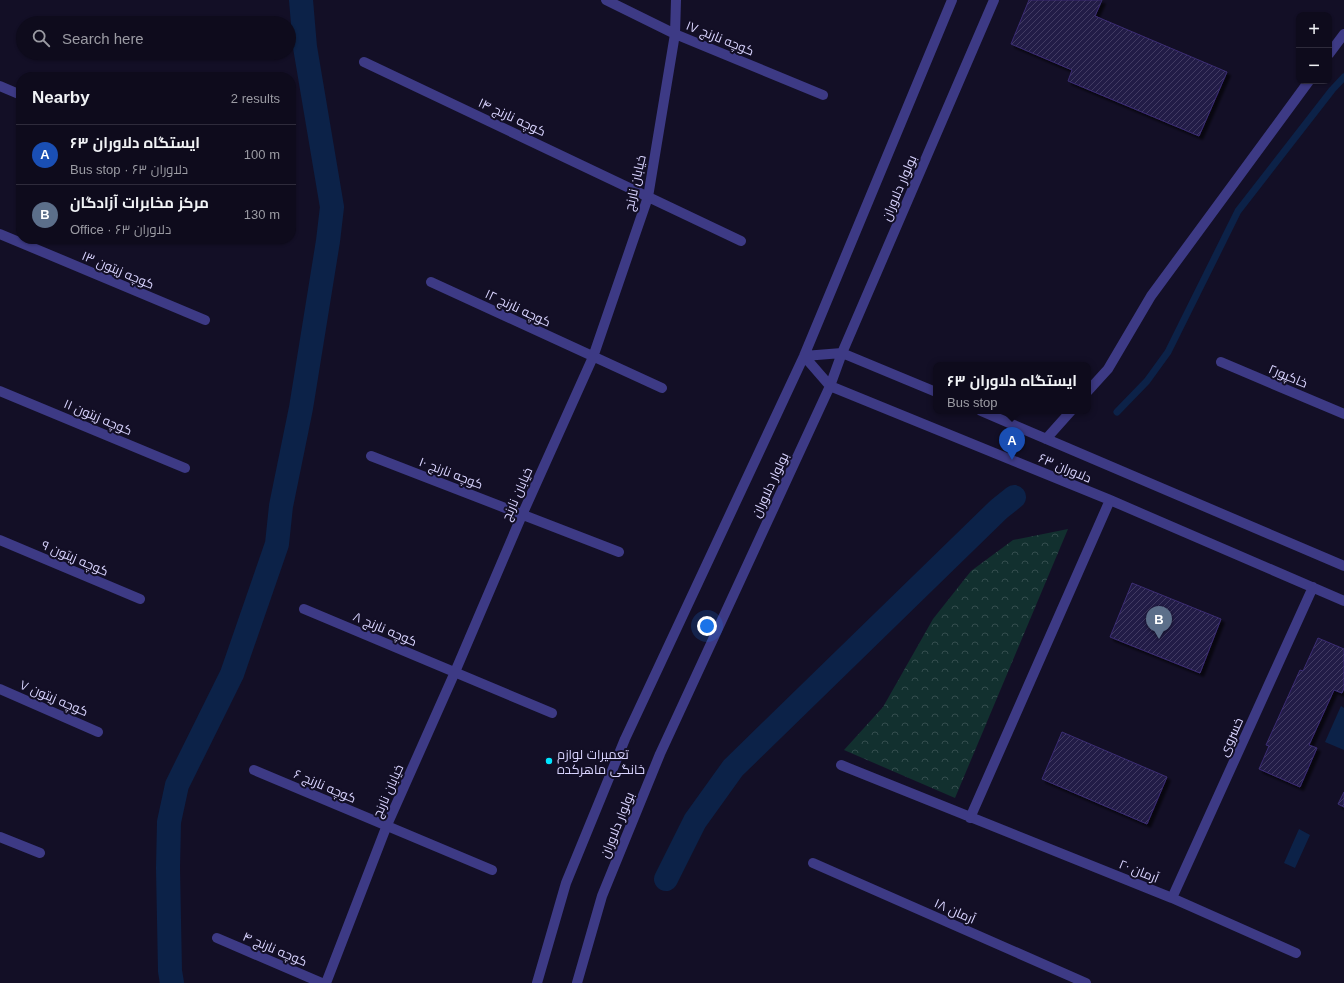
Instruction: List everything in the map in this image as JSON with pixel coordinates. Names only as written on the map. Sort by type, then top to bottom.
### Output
[{"type":"street","name":"کوچه نارنج ۱۷","points":[[606,0],[675,34],[823,95]]},
{"type":"street","name":"خیابان نارنج","points":[[326,983],[387,826],[522,515],[593,356],[648,197],[675,34],[676,0]]},
{"type":"street","name":"بولوار دلاوران","points":[[537,983],[566,883],[625,739],[804,356],[952,0]]},
{"type":"street","name":"بولوار دلاوران","points":[[577,983],[602,896],[660,754],[830,386],[842,353],[994,0]]},
{"type":"street","points":[[1332,50],[1344,34]]},
{"type":"street","name":"کوچه نارنج ۱۴","points":[[364,62],[741,240]]},
{"type":"street","points":[[1091,388],[1108,369],[1151,296],[1308,84]]},
{"type":"street","points":[[0,86],[16,94]]},
{"type":"street","name":"کوچه زیتون ۱۳","points":[[0,234],[16,241]]},
{"type":"street","name":"کوچه زیتون ۱۳","points":[[24,244],[205,320]]},
{"type":"street","name":"کوچه نارنج ۱۲","points":[[431,282],[662,388]]},
{"type":"street","points":[[804,356],[842,353],[933,391]]},
{"type":"street","name":"دلاوران ۶۳","points":[[804,356],[830,386],[1110,500],[1344,601]]},
{"type":"street","name":"خاکپور۲","points":[[1221,362],[1344,414]]},
{"type":"street","name":"کوچه زیتون ۱۱","points":[[0,391],[185,468]]},
{"type":"street","name":"دلاوران ۶۳","points":[[988,414],[1344,566]]},
{"type":"street","points":[[1046,438],[1067,414]]},
{"type":"street","name":"کوچه نارنج ۱۰","points":[[371,456],[619,552]]},
{"type":"street","points":[[970,818],[1110,500]]},
{"type":"street","name":"کوچه زیتون ۹","points":[[0,540],[140,599]]},
{"type":"street","name":"خسروی","points":[[1172,898],[1313,587]]},
{"type":"street","name":"کوچه نارنج ۸","points":[[304,609],[552,713]]},
{"type":"street","name":"کوچه زیتون ۷","points":[[0,689],[98,732]]},
{"type":"street","name":"آرمان ۲۰","points":[[841,765],[1172,898],[1296,953]]},
{"type":"street","name":"کوچه نارنج ۶","points":[[254,770],[492,870]]},
{"type":"street","points":[[0,837],[40,853]]},
{"type":"street","name":"آرمان ۱۸","points":[[813,863],[1086,983]]},
{"type":"street","name":"کوچه نارنج ۴","points":[[217,938],[322,983]]},
{"type":"green space","points":[[1068,529],[955,798],[844,750],[883,707],[933,619],[971,571],[1013,540]]},
{"type":"water","points":[[1341,706],[1344,708],[1344,750],[1325,742]]},
{"type":"water","points":[[1299,829],[1310,835],[1295,868],[1284,863]]},
{"type":"building","points":[[1029,0],[1102,0],[1095,16],[1227,72],[1199,136],[1068,81],[1072,70],[1011,44]]},
{"type":"building","points":[[1132,583],[1221,619],[1200,673],[1110,637]]},
{"type":"building","points":[[1318,638],[1344,649],[1344,688],[1342,693],[1334,690],[1309,745],[1317,748],[1300,787],[1259,769],[1269,746],[1266,745],[1300,670],[1303,671]]},
{"type":"building","points":[[1062,732],[1167,777],[1147,824],[1042,779]]},
{"type":"building","points":[[1344,792],[1344,807],[1338,804]]},
{"type":"waterway","points":[[172,983],[170,971],[168,868],[169,822],[177,785],[232,674],[277,544],[281,506],[301,408],[328,241],[332,207],[305,47],[301,0]]},
{"type":"waterway","points":[[1117,412],[1147,381],[1168,352],[1238,211],[1332,90],[1344,77]]},
{"type":"waterway","points":[[666,879],[695,821],[733,768],[999,509],[1014,497]]},
{"type":"place","name":"ایستگاه دلاوران ۶۳","points":[[1012,460]]},
{"type":"place","name":"مرکز مخابرات آزادگان","points":[[1159,639]]},
{"type":"place","name":"تعمیرات لوازم خانگی ماهرکده","points":[[549,761]]}]
